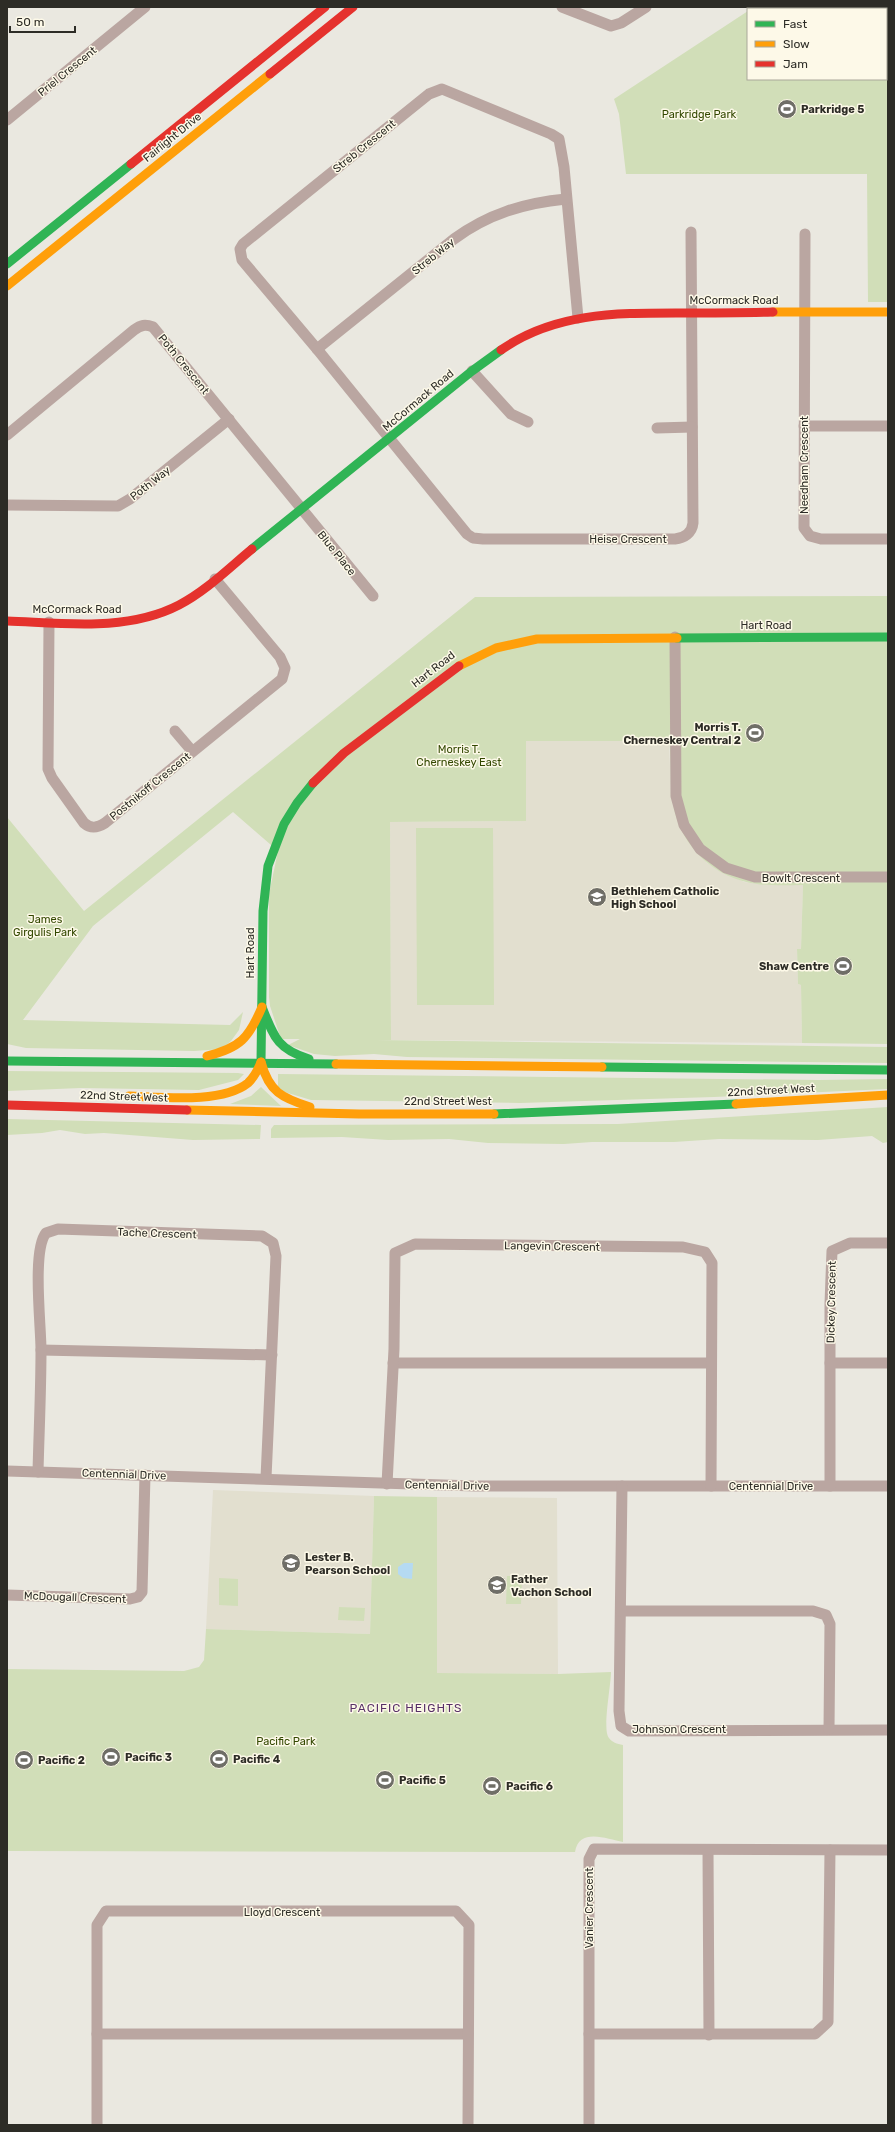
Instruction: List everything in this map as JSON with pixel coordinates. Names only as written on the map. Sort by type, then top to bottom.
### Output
[{"type":"main road","name":"Fairlight Drive","points":[[7,264],[325,7]]},
{"type":"main road","name":"Fairlight Drive","points":[[7,286],[353,7]]},
{"type":"main road","name":"McCormack Road","points":[[7,621],[115,623],[148,617],[184,602],[390,439],[472,371],[518,339],[562,322],[609,313],[888,312]]},
{"type":"main road","name":"Hart Road","points":[[261,1062],[262,906],[268,861],[279,833],[290,812],[306,791],[326,770],[448,672],[464,661],[486,650],[511,642],[537,638],[888,637]]},
{"type":"main road","points":[[189,1062],[222,1053],[241,1044],[251,1032],[262,1007]]},
{"type":"main road","points":[[262,1007],[272,1033],[281,1047],[296,1055],[321,1064]]},
{"type":"main road","name":"22nd Street West","points":[[7,1061],[261,1062],[321,1064],[888,1070]]},
{"type":"main road","points":[[118,1096],[210,1096],[227,1094],[247,1084],[254,1077],[261,1062]]},
{"type":"main road","points":[[261,1062],[264,1077],[274,1091],[293,1102],[324,1112]]},
{"type":"main road","name":"22nd Street West","points":[[7,1105],[476,1114],[652,1110],[888,1095]]},
{"type":"main road","points":[[7,1099],[41,1096]]},
{"type":"street","name":"Priel Crescent","points":[[7,120],[145,7]]},
{"type":"street","points":[[562,7],[611,26],[621,23],[646,7]]},
{"type":"street","name":"Streb Crescent","points":[[390,439],[242,260],[240,249],[243,244],[429,94],[442,89],[451,92],[555,136],[561,143],[578,318]]},
{"type":"street","name":"Streb Way","points":[[317,349],[454,238],[478,222],[511,209],[566,199]]},
{"type":"street","name":"Heise Crescent","points":[[390,439],[464,532],[473,538],[682,538],[690,532],[692,528],[691,232]]},
{"type":"street","name":"Needham Crescent","points":[[805,234],[804,520],[806,533],[810,536],[821,539],[888,539]]},
{"type":"street","name":"Poth Crescent","points":[[7,435],[134,330],[141,326],[147,325],[158,331],[301,509]]},
{"type":"street","points":[[472,371],[511,414],[528,422]]},
{"type":"street","name":"Poth Way","points":[[7,505],[118,506],[130,499],[229,419]]},
{"type":"street","points":[[804,426],[888,426]]},
{"type":"street","points":[[657,428],[692,427]]},
{"type":"street","name":"Blue Place","points":[[301,509],[373,596]]},
{"type":"street","name":"Postnikoff Crescent","points":[[49,622],[48,769],[52,778],[84,823],[89,827],[95,828],[105,823],[278,684],[284,674],[285,668],[280,657],[215,579]]},
{"type":"street","name":"Bowlt Crescent","points":[[675,637],[676,796],[684,825],[700,849],[726,868],[755,877],[888,877]]},
{"type":"street","points":[[175,731],[192,752]]},
{"type":"street","name":"Tache Crescent","points":[[38,1472],[41,1350],[39,1292],[40,1244],[46,1233],[58,1229],[262,1236],[268,1238],[273,1243],[276,1256],[266,1478]]},
{"type":"street","name":"Dickey Crescent","points":[[830,1486],[832,1251],[850,1243],[888,1243]]},
{"type":"street","name":"Langevin Crescent","points":[[387,1484],[393,1363],[395,1253],[415,1244],[683,1247],[705,1252],[712,1263],[711,1486]]},
{"type":"street","points":[[41,1350],[272,1355]]},
{"type":"street","points":[[393,1363],[711,1364]]},
{"type":"street","points":[[830,1363],[888,1363]]},
{"type":"street","name":"Centennial Drive","points":[[7,1471],[266,1478],[387,1484],[888,1486]]},
{"type":"street","name":"McDougall Crescent","points":[[7,1595],[130,1599],[138,1597],[142,1592],[145,1474]]},
{"type":"street","name":"Johnson Crescent","points":[[622,1486],[619,1711],[621,1726],[629,1731],[828,1729],[888,1730]]},
{"type":"street","points":[[621,1611],[813,1611],[826,1615],[830,1624],[828,1729]]},
{"type":"street","name":"Vanier Crescent","points":[[588,2125],[589,1859],[594,1849],[888,1850]]},
{"type":"street","points":[[708,1850],[709,2035]]},
{"type":"street","points":[[589,2034],[815,2034],[828,2022],[830,1850]]},
{"type":"street","name":"Lloyd Crescent","points":[[97,2125],[97,1925],[106,1911],[456,1911],[469,1925],[468,2125]]},
{"type":"street","points":[[97,2034],[468,2034]]},
{"type":"shaded area","name":"Bethlehem Catholic High School","points":[[526,741],[669,741],[671,793],[707,863],[744,882],[758,884],[803,885],[801,949],[797,949],[798,984],[801,985],[802,1043],[391,1040],[390,822],[526,821]]},
{"type":"shaded area","name":"Lester B. Pearson School","points":[[213,1490],[374,1496],[370,1634],[206,1629]]},
{"type":"shaded area","name":"Father Vachon School","points":[[437,1497],[557,1498],[558,1674],[437,1673]]},
{"type":"green space","name":"Parkridge Park","points":[[888,7],[888,302],[868,302],[867,174],[626,174],[619,114],[614,99],[747,12],[747,80],[887,80],[887,8],[754,8]]},
{"type":"green space","points":[[888,596],[888,1044],[802,1043],[801,985],[798,984],[797,949],[801,949],[803,885],[763,885],[742,881],[714,868],[702,858],[683,834],[677,819],[672,796],[669,741],[526,741],[526,821],[390,822],[391,1040],[377,1040],[888,1047],[888,1063],[407,1057],[374,1054],[335,1056],[314,1054],[288,1045],[300,1039],[281,1039],[270,1006],[269,997],[269,894],[278,851],[233,812],[93,926],[23,1020],[230,1025],[243,1012],[239,1030],[231,1041],[222,1049],[194,1051],[26,1048],[7,1044],[7,817],[84,911],[475,597]]},
{"type":"green space","points":[[416,828],[493,828],[494,1005],[417,1005]]},
{"type":"green space","points":[[7,1071],[244,1074],[238,1080],[199,1090],[81,1088],[7,1091]]},
{"type":"green space","points":[[278,1074],[819,1080],[888,1079],[888,1089],[714,1097],[520,1103],[311,1100],[278,1090]]},
{"type":"green space","points":[[261,1087],[281,1106],[230,1104],[251,1096]]},
{"type":"green space","points":[[888,1107],[888,1142],[883,1143],[872,1136],[818,1140],[719,1139],[674,1142],[592,1142],[564,1144],[488,1143],[449,1139],[388,1140],[342,1137],[271,1138],[271,1129],[274,1125],[618,1124]]},
{"type":"green space","points":[[7,1119],[261,1125],[260,1139],[193,1140],[104,1133],[85,1134],[60,1130],[42,1133],[7,1135]]},
{"type":"green space","name":"Pacific Park","points":[[374,1496],[437,1497],[437,1673],[558,1674],[611,1672],[606,1726],[609,1738],[615,1743],[623,1745],[623,1842],[602,1837],[588,1837],[582,1839],[575,1852],[7,1851],[7,1669],[184,1671],[199,1667],[204,1660],[206,1629],[370,1634]]},
{"type":"green space","points":[[507,1576],[522,1576],[521,1604],[506,1604]]},
{"type":"green space","points":[[219,1578],[238,1579],[238,1606],[219,1605]]},
{"type":"green space","points":[[339,1607],[365,1608],[364,1621],[338,1620]]},
{"type":"water","points":[[404,1563],[413,1563],[412,1579],[403,1578],[398,1574],[398,1567]]},
{"type":"traffic: fast","points":[[7,264],[131,164]]},
{"type":"traffic: fast","points":[[252,549],[472,371],[501,350]]},
{"type":"traffic: fast","points":[[677,638],[888,637]]},
{"type":"traffic: fast","points":[[261,1062],[263,911],[268,866],[284,824],[297,803],[313,783]]},
{"type":"traffic: fast","points":[[262,1007],[274,1034],[283,1046],[290,1051],[309,1059]]},
{"type":"traffic: fast","points":[[7,1061],[336,1064]]},
{"type":"traffic: fast","points":[[602,1067],[888,1070]]},
{"type":"traffic: fast","points":[[494,1114],[736,1104]]},
{"type":"traffic: slow","points":[[7,286],[270,74]]},
{"type":"traffic: slow","points":[[773,312],[888,312]]},
{"type":"traffic: slow","points":[[459,666],[496,648],[537,639],[677,638]]},
{"type":"traffic: slow","points":[[207,1056],[228,1049],[242,1040],[253,1027],[262,1007]]},
{"type":"traffic: slow","points":[[261,1062],[268,1080],[278,1092],[284,1097],[310,1107]]},
{"type":"traffic: slow","points":[[129,1096],[191,1098],[223,1094],[237,1090],[248,1083],[256,1073],[261,1062]]},
{"type":"traffic: slow","points":[[336,1064],[602,1067]]},
{"type":"traffic: slow","points":[[736,1104],[888,1095]]},
{"type":"traffic: slow","points":[[187,1110],[359,1114],[494,1114]]},
{"type":"traffic: jam","points":[[131,164],[325,7]]},
{"type":"traffic: jam","points":[[270,74],[353,7]]},
{"type":"traffic: jam","points":[[501,350],[521,338],[542,329],[563,322],[585,318],[607,315],[653,313],[773,312]]},
{"type":"traffic: jam","points":[[7,621],[94,624],[138,619],[159,614],[179,605],[199,593],[252,549]]},
{"type":"traffic: jam","points":[[313,783],[344,753],[459,666]]},
{"type":"traffic: jam","points":[[7,1105],[187,1110]]},
{"type":"place","name":"Parkridge 5","points":[[787,109]]},
{"type":"place","name":"Morris T. Cherneskey Central 2","points":[[755,733]]},
{"type":"place","name":"Bethlehem Catholic High School","points":[[597,897]]},
{"type":"place","name":"Shaw Centre","points":[[843,966]]},
{"type":"place","name":"Lester B. Pearson School","points":[[291,1563]]},
{"type":"place","name":"Father Vachon School","points":[[497,1585]]},
{"type":"place","name":"Pacific 3","points":[[111,1757]]},
{"type":"place","name":"Pacific 4","points":[[219,1759]]},
{"type":"place","name":"Pacific 2","points":[[24,1760]]},
{"type":"place","name":"Pacific 5","points":[[385,1780]]},
{"type":"place","name":"Pacific 6","points":[[492,1786]]},
{"type":"district","name":"PACIFIC HEIGHTS","points":[[406,1708]]},
{"type":"park label","name":"Morris T. Cherneskey East","points":[[459,755]]},
{"type":"park label","name":"James Girgulis Park","points":[[45,925]]}]
